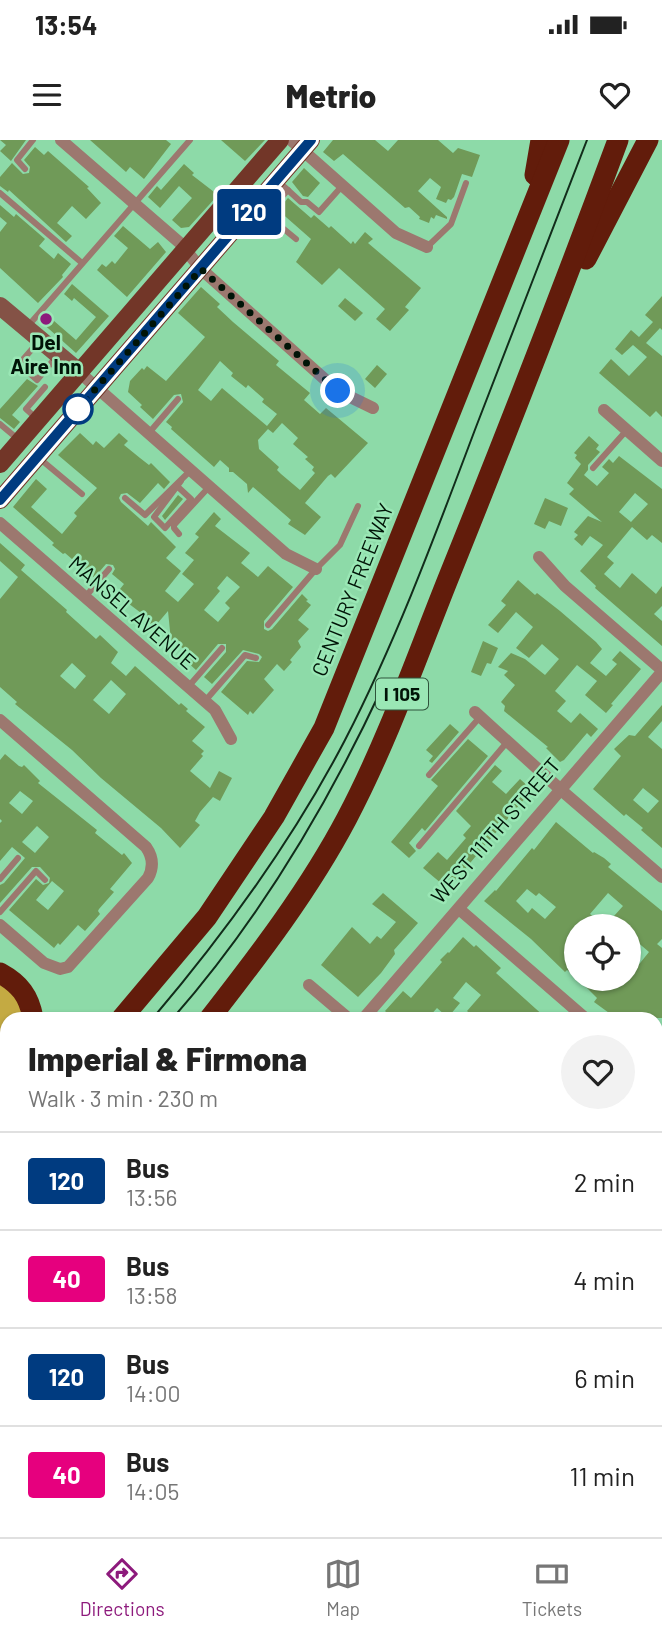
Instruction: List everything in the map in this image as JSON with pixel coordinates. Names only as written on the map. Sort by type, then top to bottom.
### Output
[{"type":"highway","points":[[526,225],[541,140]]},
{"type":"highway","name":"CENTURY FREEWAY","points":[[127,1012],[207,917],[274,817],[324,728],[559,140]]},
{"type":"highway","name":"I 105","points":[[214,1012],[258,957],[302,892],[352,807],[379,751],[544,342],[618,140]]},
{"type":"highway","points":[[544,342],[648,140]]},
{"type":"highway","points":[[0,973],[15,981],[29,998],[32,1012]]},
{"type":"main road","points":[[2,459],[38,420],[51,392],[79,372],[280,140]]},
{"type":"main road","points":[[0,500],[201,269],[261,210],[282,185],[301,144]]},
{"type":"street","points":[[61,140],[180,243],[201,269],[338,391],[373,408]]},
{"type":"street","points":[[301,144],[342,186],[396,233],[427,247]]},
{"type":"street","points":[[0,306],[286,554],[316,569]]},
{"type":"street","points":[[604,411],[662,461]]},
{"type":"street","name":"MANSEL AVENUE","points":[[0,523],[215,710],[231,739]]},
{"type":"street","points":[[539,557],[565,586],[662,671]]},
{"type":"street","name":"WEST 111TH STREET","points":[[369,1012],[662,671]]},
{"type":"street","points":[[478,714],[662,877]]},
{"type":"street","points":[[0,720],[150,853],[152,871],[75,962],[60,970],[44,963],[0,925]]},
{"type":"street","points":[[459,909],[578,1012]]},
{"type":"street","points":[[309,985],[341,1012]]},
{"type":"lane","points":[[25,169],[17,160],[33,140]]},
{"type":"lane","points":[[175,140],[183,147]]},
{"type":"lane","points":[[51,392],[19,364],[34,334],[82,263],[190,140]]},
{"type":"lane","points":[[427,247],[451,223],[466,183]]},
{"type":"lane","points":[[282,185],[301,202],[307,202],[319,212],[342,186]]},
{"type":"lane","points":[[0,193],[82,263]]},
{"type":"lane","points":[[261,210],[296,240]]},
{"type":"lane","points":[[37,380],[58,355]]},
{"type":"lane","points":[[148,434],[178,399]]},
{"type":"lane","points":[[0,424],[20,441]]},
{"type":"lane","points":[[593,468],[626,431]]},
{"type":"lane","points":[[37,456],[82,494]]},
{"type":"lane","points":[[180,484],[191,499],[165,528],[154,517],[190,471]]},
{"type":"lane","points":[[125,498],[145,515],[180,484]]},
{"type":"lane","points":[[179,534],[174,525],[209,487]]},
{"type":"lane","points":[[268,625],[340,545],[358,506]]},
{"type":"lane","points":[[84,597],[109,569]]},
{"type":"lane","points":[[188,687],[222,648]]},
{"type":"lane","points":[[205,701],[245,655],[256,659]]},
{"type":"lane","points":[[429,775],[478,714]]},
{"type":"lane","points":[[419,846],[508,741]]},
{"type":"lane","points":[[0,879],[18,858]]},
{"type":"lane","points":[[0,912],[36,871],[45,880]]},
{"type":"shaded area","points":[[0,979],[11,988],[24,1012],[0,1012]]},
{"type":"building","points":[[0,140],[26,140],[11,161],[0,151],[6,145]]},
{"type":"building","points":[[90,140],[166,140],[171,144],[144,179],[130,167],[126,172]]},
{"type":"building","points":[[221,140],[265,140],[245,161]]},
{"type":"building","points":[[333,140],[375,140],[388,151],[398,140],[438,140],[453,153],[458,148],[480,155],[472,177],[462,174],[454,197],[446,203],[436,199],[441,187],[430,178],[418,191],[447,217],[436,215],[434,219],[431,217],[429,223],[419,219],[409,207],[405,208],[343,154],[334,161],[323,152]]},
{"type":"building","points":[[35,147],[44,155],[48,151],[89,187],[87,188],[101,203],[86,219],[72,206],[57,223],[72,236],[66,242],[9,190],[8,192],[0,186],[0,177],[12,163],[23,174],[29,173],[30,167],[24,160]]},
{"type":"building","points":[[184,164],[194,173],[192,175],[218,195],[189,227],[181,228],[172,220],[192,198],[179,186],[160,208],[148,197],[157,186],[161,190]]},
{"type":"building","points":[[304,168],[320,183],[308,197],[303,196],[292,182]]},
{"type":"building","points":[[288,198],[311,218],[314,215],[329,228],[331,226],[351,244],[353,241],[355,244],[365,232],[373,239],[368,243],[421,288],[405,307],[409,310],[390,331],[376,319],[385,309],[339,268],[322,285],[296,262],[311,239],[278,210]]},
{"type":"building","points":[[0,205],[14,217],[16,214],[45,239],[39,246],[54,259],[58,253],[71,264],[63,277],[38,303],[0,268],[0,232],[7,223],[0,217]]},
{"type":"building","points":[[123,226],[150,249],[158,242],[166,252],[127,297],[97,270],[102,264],[106,267],[112,261],[115,264],[128,248],[114,236]]},
{"type":"building","name":"Del Aire Inn","points":[[72,284],[109,316],[76,353],[40,321],[46,314],[76,340],[96,317],[74,298],[72,301],[64,294]]},
{"type":"building","points":[[201,287],[220,304],[217,307],[279,361],[276,365],[310,393],[304,400],[320,414],[326,408],[368,443],[335,478],[331,474],[328,476],[305,503],[321,517],[305,535],[288,524],[291,520],[253,487],[248,493],[247,484],[233,472],[229,472],[229,468],[220,460],[214,467],[171,429],[166,422],[183,402],[181,394],[174,395],[153,419],[128,392],[130,381],[147,366],[166,381],[205,337],[178,313]],"holes":[[[220,361],[233,373],[231,376],[246,388],[248,385],[264,399],[262,402],[277,414],[267,426],[222,388],[211,401],[198,390]],[[282,423],[298,438],[293,444],[308,457],[305,459],[314,467],[312,470],[315,473],[300,490],[277,470],[279,467],[259,449],[258,440],[268,429],[273,433]]]},
{"type":"building","points":[[662,296],[662,330],[660,328],[646,343],[662,356],[662,417],[656,411],[650,417],[599,373],[611,359],[629,376],[647,357],[633,345],[622,355],[615,349],[631,330],[639,337],[653,322],[645,315]]},
{"type":"building","points":[[345,298],[363,313],[355,321],[338,306]]},
{"type":"building","points":[[377,365],[387,374],[375,388],[365,379]]},
{"type":"building","points":[[27,379],[38,386],[12,415],[20,422],[14,429],[0,418],[0,409]]},
{"type":"building","points":[[80,433],[93,445],[96,441],[104,448],[119,433],[128,441],[124,445],[149,465],[151,463],[170,482],[164,489],[158,483],[140,503],[127,493],[121,494],[119,498],[148,526],[151,522],[176,547],[166,558],[181,571],[165,591],[178,602],[194,584],[182,574],[194,560],[185,553],[199,537],[195,534],[214,512],[221,519],[215,526],[250,553],[241,563],[258,577],[268,566],[293,587],[264,621],[264,629],[272,629],[302,594],[308,600],[306,601],[311,605],[298,620],[309,629],[298,641],[301,647],[284,671],[277,664],[264,679],[274,690],[253,714],[250,711],[248,715],[221,692],[247,661],[259,662],[262,657],[259,654],[243,650],[212,684],[204,677],[226,652],[226,644],[218,644],[196,670],[186,661],[191,655],[171,641],[168,611],[151,631],[141,622],[145,616],[116,594],[124,584],[112,574],[115,569],[113,565],[106,564],[94,578],[52,545],[54,543],[13,507],[36,479],[47,489],[31,507],[62,534],[77,516],[74,513],[97,488],[58,455]],"holes":[[[227,576],[240,587],[225,603],[230,608],[218,622],[204,610],[220,591],[217,588]]]},
{"type":"building","points":[[589,436],[599,445],[596,449],[600,452],[588,465],[584,475],[597,486],[609,473],[602,467],[609,459],[613,463],[619,456],[662,489],[662,543],[652,535],[647,540],[632,527],[607,557],[614,563],[604,574],[620,588],[632,573],[656,594],[662,586],[662,606],[654,614],[662,621],[662,646],[595,588],[580,571],[603,545],[590,536],[582,546],[574,539],[578,535],[574,532],[588,516],[602,522],[569,494],[574,489],[567,483],[581,464],[574,453]],"holes":[[[635,493],[648,504],[631,522],[619,512]]]},
{"type":"building","points":[[178,495],[183,499],[165,520],[162,516]]},
{"type":"building","points":[[545,498],[568,508],[561,526],[549,521],[545,529],[534,524]]},
{"type":"building","points":[[0,543],[25,565],[21,570],[67,610],[66,612],[96,639],[100,635],[118,652],[111,663],[126,676],[135,666],[179,705],[181,703],[188,709],[186,711],[205,727],[192,741],[204,751],[190,771],[210,788],[219,771],[232,778],[220,801],[213,797],[200,812],[195,821],[200,825],[180,848],[72,750],[15,704],[17,702],[0,687],[0,599],[18,577],[0,561]],"holes":[[[72,663],[86,676],[75,689],[60,676]],[[111,680],[126,694],[109,714],[93,700]]]},
{"type":"building","points":[[518,580],[596,642],[602,649],[590,663],[606,676],[617,664],[612,660],[620,651],[641,669],[606,713],[585,695],[597,681],[577,665],[555,691],[566,701],[557,711],[571,723],[580,713],[598,729],[591,737],[587,733],[560,762],[546,748],[548,747],[504,711],[505,706],[501,702],[515,685],[504,675],[508,671],[498,667],[511,653],[525,659],[545,675],[559,659],[542,644],[529,658],[516,648],[533,627],[516,612],[498,633],[488,625],[506,605],[501,601]]},
{"type":"building","points":[[483,641],[498,648],[491,664],[487,663],[481,676],[471,672]]},
{"type":"building","points":[[662,705],[662,721],[648,737],[662,749],[662,848],[641,830],[643,828],[626,814],[624,816],[593,789],[621,756],[614,749],[629,735],[635,736]],"holes":[[[643,788],[659,801],[648,813],[633,800]]]},
{"type":"building","points":[[450,724],[459,732],[432,763],[429,761],[433,756],[426,750]]},
{"type":"building","points":[[468,739],[488,756],[425,831],[422,828],[409,843],[416,851],[409,858],[391,842],[438,786],[431,780]]},
{"type":"building","points":[[5,754],[19,766],[24,765],[40,781],[38,783],[97,830],[95,833],[122,855],[124,853],[132,863],[110,889],[114,892],[85,931],[78,925],[54,948],[9,910],[36,879],[43,885],[49,883],[50,878],[40,867],[32,867],[0,903],[0,885],[25,858],[12,847],[0,861],[0,760]],"holes":[[[20,791],[33,801],[22,814],[9,803]],[[37,826],[49,837],[35,853],[22,842]],[[52,881],[64,891],[48,910],[36,900]]]},
{"type":"building","points":[[495,765],[502,771],[492,782],[506,794],[520,779],[532,790],[448,889],[423,868],[438,852],[447,860],[466,838],[463,835],[471,826],[456,811]]},
{"type":"building","points":[[556,822],[593,853],[604,858],[611,864],[608,867],[662,911],[662,939],[657,944],[662,948],[662,1012],[608,1012],[594,1002],[597,998],[590,991],[641,991],[641,962],[649,952],[641,945],[641,914],[616,914],[623,906],[608,893],[590,914],[564,914],[564,971],[531,939],[484,901],[496,891]],"holes":[[[527,889],[536,896],[539,893],[556,907],[545,919],[532,908],[528,913],[516,901]]]},
{"type":"building","points":[[383,893],[418,923],[394,950],[395,954],[381,973],[358,997],[321,965],[352,927],[370,944],[377,936],[381,939],[396,922],[372,904]]},
{"type":"building","points":[[463,937],[474,947],[476,945],[501,968],[496,973],[539,1012],[468,1012],[481,995],[466,982],[453,998],[460,1003],[452,1012],[442,1012],[437,1008],[433,1012],[385,1011],[403,991],[411,998],[442,962],[440,960]]},
{"type":"tram line","points":[[158,1012],[232,919],[281,849],[325,777],[364,702],[431,546],[587,140]]},
{"type":"tram line","points":[[178,1012],[234,942],[289,860],[338,776],[382,688]]},
{"type":"bus line","name":"120","points":[[0,500],[311,140]]},
{"type":"place","name":"Del Aire Inn","points":[[46,319]]},
{"type":"route","points":[[78,409],[201,269],[338,391]]}]
